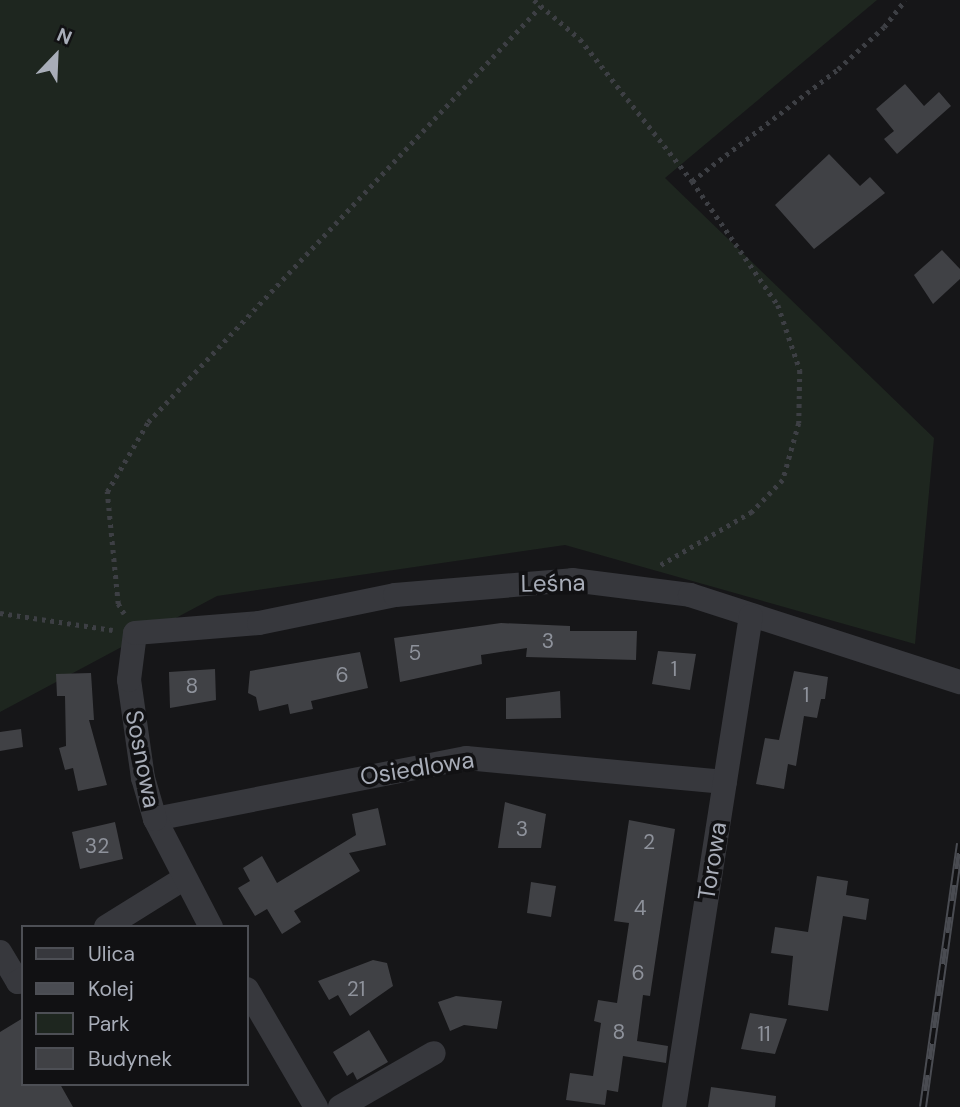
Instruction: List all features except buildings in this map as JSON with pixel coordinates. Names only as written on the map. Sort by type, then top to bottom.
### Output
[{"type":"street","name":"Leśna","points":[[135,633],[259,623],[394,595],[498,584],[624,583],[690,595],[960,682]]},
{"type":"street","name":"Torowa","points":[[674,1107],[751,616]]},
{"type":"street","name":"Sosnowa","points":[[135,633],[129,680],[134,732],[155,819],[183,879],[210,925]]},
{"type":"street","name":"Osiedlowa","points":[[155,819],[466,758],[725,782]]},
{"type":"street","points":[[109,925],[183,879]]},
{"type":"street","points":[[0,952],[18,982],[21,980]]},
{"type":"street","points":[[248,991],[316,1107]]},
{"type":"street","points":[[340,1107],[434,1053]]},
{"type":"path","points":[[534,0],[580,39],[692,181],[778,304],[800,370],[799,423],[783,480],[752,512],[714,538],[624,583]]},
{"type":"path","points":[[692,181],[838,69],[884,27],[905,0]]},
{"type":"path","points":[[135,633],[118,604],[107,492],[148,422],[541,6]]},
{"type":"path","points":[[0,613],[135,633]]},
{"type":"green space","points":[[0,0],[877,0],[665,178],[934,438],[915,644],[565,545],[217,596],[0,712]]},
{"type":"railway","points":[[923,1107],[960,844]]}]
